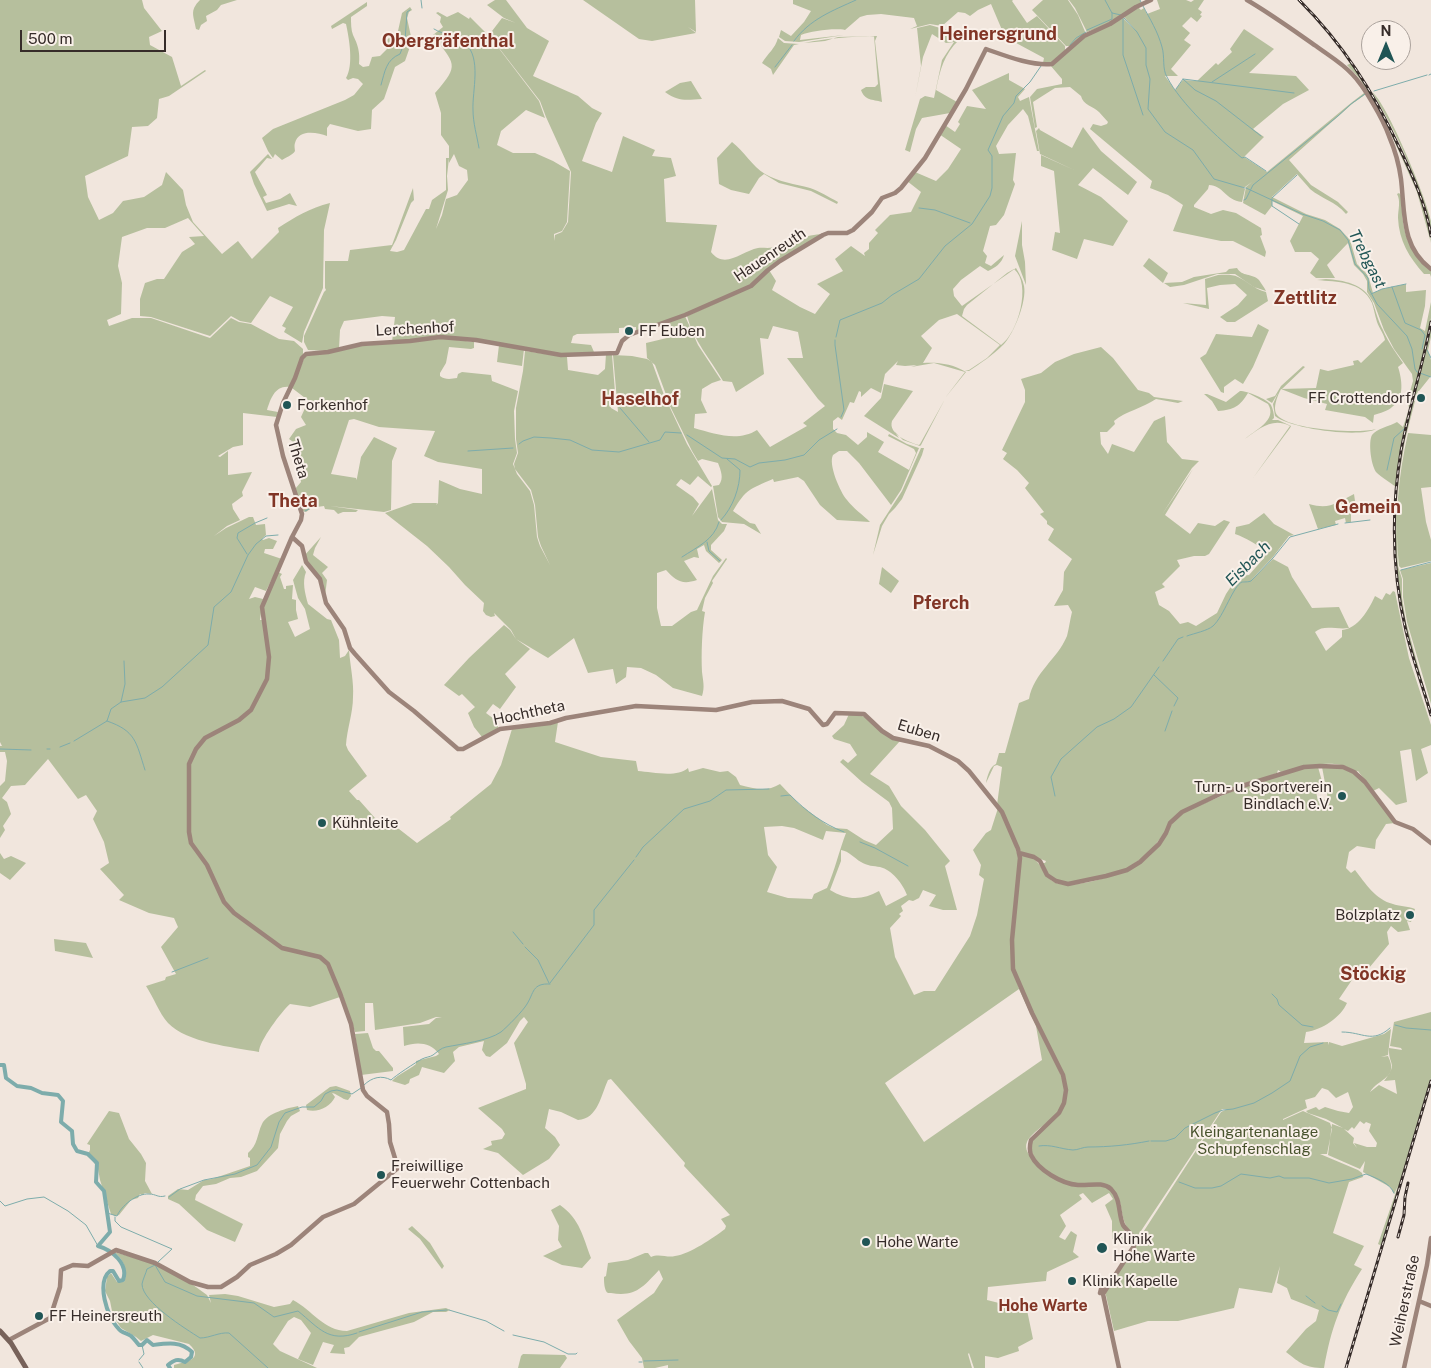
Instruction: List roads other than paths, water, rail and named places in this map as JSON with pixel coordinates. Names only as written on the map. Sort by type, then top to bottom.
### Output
[{"type":"main road","points":[[0,1331],[26,1368]]},
{"type":"street","name":"Hauenreuth","points":[[525,348],[567,356],[594,353],[615,354],[619,352],[622,341],[629,335],[685,315],[751,286],[780,261],[823,235],[852,231],[872,212],[882,198],[895,193],[901,188],[925,158],[966,89],[986,49],[1014,58],[1045,64],[1054,63],[1084,36],[1110,24],[1136,6],[1151,0]]},
{"type":"street","points":[[1247,0],[1281,21],[1352,74],[1363,88],[1389,136],[1400,170],[1405,229],[1412,247],[1429,268]]},
{"type":"street","name":"Lerchenhof","points":[[306,354],[334,351],[362,344],[402,342],[440,337],[525,348]]},
{"type":"street","name":"Theta","points":[[8,1340],[50,1318],[60,1287],[61,1269],[73,1265],[88,1266],[118,1251],[155,1263],[185,1280],[210,1288],[221,1287],[237,1277],[250,1265],[276,1254],[291,1245],[326,1215],[356,1203],[398,1168],[390,1142],[388,1114],[384,1108],[367,1096],[363,1090],[352,1024],[328,964],[320,957],[282,948],[234,913],[224,902],[207,865],[191,843],[189,832],[189,764],[196,749],[205,738],[238,720],[251,710],[267,679],[269,657],[262,606],[301,520],[302,511],[283,456],[277,435],[276,423],[302,358],[306,354]]},
{"type":"street","name":"Hochtheta","points":[[292,537],[302,546],[306,562],[320,579],[326,603],[344,629],[350,648],[389,692],[458,749],[463,749],[500,729],[550,723],[566,718],[636,706]]},
{"type":"street","name":"Euben","points":[[636,706],[716,710],[752,702],[782,701],[809,709],[823,725],[827,724],[835,712],[864,714],[887,734],[900,740],[920,743],[938,749],[964,766],[1002,812],[1020,853],[1012,940],[1013,969],[1062,1075],[1066,1090],[1064,1103],[1059,1113],[1031,1140],[1030,1154],[1048,1173],[1066,1183],[1078,1185],[1099,1184],[1111,1189],[1118,1197],[1124,1227],[1135,1240],[1134,1246],[1104,1292],[1119,1368]]},
{"type":"street","points":[[1020,853],[1034,856],[1040,860],[1048,875],[1056,881],[1068,884],[1127,870],[1140,862],[1160,844],[1170,823],[1182,812],[1242,786],[1304,767],[1320,766],[1343,767],[1354,772],[1365,782],[1395,822],[1413,828],[1431,843]]},
{"type":"street","name":"Weiherstraße","points":[[1404,1368],[1431,1238]]},
{"type":"street","points":[[1419,1301],[1431,1306]]},
{"type":"waterway","points":[[421,0],[422,8]]},
{"type":"waterway","points":[[794,41],[814,21],[856,0]]},
{"type":"waterway","name":"Trebgast","points":[[1105,0],[1112,13],[1121,15]]},
{"type":"waterway","points":[[1143,6],[1160,41],[1165,74],[1181,98],[1212,131],[1242,158],[1245,157],[1266,171]]},
{"type":"waterway","points":[[381,85],[389,63],[395,56],[400,54],[405,41],[407,12],[410,10]]},
{"type":"waterway","points":[[1087,30],[1112,19],[1112,13]]},
{"type":"waterway","points":[[1123,18],[1123,55],[1143,115]]},
{"type":"waterway","name":"Trebgast","points":[[1124,18],[1137,32],[1146,48],[1146,65],[1150,79],[1148,109],[1165,132],[1193,150],[1214,179],[1245,188]]},
{"type":"waterway","points":[[434,29],[462,41],[470,49],[475,66],[473,115],[479,148]]},
{"type":"waterway","points":[[1070,45],[1076,38],[1086,32]]},
{"type":"waterway","points":[[775,67],[792,45]]},
{"type":"waterway","points":[[1212,82],[1255,54]]},
{"type":"waterway","points":[[836,337],[840,320],[882,303],[919,279],[945,246],[972,224],[990,196],[992,188],[992,156],[988,150],[1003,116],[1014,103],[1016,96],[1030,82],[1041,66]]},
{"type":"waterway","points":[[1374,91],[1427,75]]},
{"type":"waterway","points":[[1183,79],[1195,90],[1216,101],[1261,136]]},
{"type":"waterway","points":[[1176,89],[1183,79],[1294,93]]},
{"type":"waterway","points":[[1244,200],[1253,185],[1365,94]]},
{"type":"waterway","points":[[1272,198],[1297,175]]},
{"type":"waterway","name":"Trebgast","points":[[1246,188],[1340,230],[1348,240],[1355,264],[1368,278],[1369,289],[1377,304],[1407,336],[1412,349],[1415,369],[1417,372],[1431,377]]},
{"type":"waterway","points":[[1272,199],[1272,206],[1299,224]]},
{"type":"waterway","points":[[919,208],[935,210],[970,223]]},
{"type":"waterway","points":[[1371,294],[1382,289],[1406,284]]},
{"type":"waterway","points":[[1392,287],[1405,323],[1421,330],[1425,335],[1422,349]]},
{"type":"waterway","points":[[835,340],[844,410],[841,417]]},
{"type":"waterway","points":[[1427,350],[1431,358]]},
{"type":"waterway","points":[[620,408],[649,442]]},
{"type":"waterway","points":[[687,435],[722,458],[735,459],[750,467],[759,463],[785,460],[804,455],[819,440],[837,429]]},
{"type":"waterway","points":[[1387,470],[1394,438],[1404,429]]},
{"type":"waterway","points":[[519,444],[534,437],[551,438],[570,440],[592,450],[619,452],[660,440],[665,432],[681,433]]},
{"type":"waterway","points":[[468,451],[513,448]]},
{"type":"waterway","points":[[721,520],[732,503],[740,477],[740,470],[727,459]]},
{"type":"waterway","points":[[305,511],[315,506]]},
{"type":"waterway","points":[[247,554],[237,538],[238,533],[267,518]]},
{"type":"waterway","points":[[1345,523],[1370,520]]},
{"type":"waterway","points":[[682,557],[709,538],[719,522]]},
{"type":"waterway","name":"Eisbach","points":[[1187,636],[1213,626],[1239,585],[1242,582],[1251,581],[1290,537],[1338,524]]},
{"type":"waterway","points":[[74,741],[107,721],[111,709],[121,702],[145,698],[162,687],[208,645],[214,607],[231,592],[248,555],[256,544],[266,536],[278,535]]},
{"type":"waterway","points":[[707,542],[709,551],[720,561]]},
{"type":"waterway","points":[[1401,570],[1431,562]]},
{"type":"waterway","name":"Eisbach","points":[[1163,661],[1178,639],[1183,637]]},
{"type":"waterway","points":[[121,702],[125,684],[124,661]]},
{"type":"waterway","name":"Eisbach","points":[[1055,796],[1051,777],[1061,759],[1097,727],[1114,719],[1131,707],[1159,667]]},
{"type":"waterway","points":[[1154,675],[1178,698],[1174,706]]},
{"type":"waterway","points":[[1165,731],[1172,711]]},
{"type":"waterway","points":[[107,721],[124,729],[134,739],[145,770]]},
{"type":"waterway","points":[[60,747],[70,743]]},
{"type":"waterway","points":[[0,749],[31,750]]},
{"type":"waterway","points":[[636,857],[643,847],[684,809],[710,801],[726,790],[769,789]]},
{"type":"waterway","points":[[781,796],[790,795],[815,816],[844,832]]},
{"type":"waterway","points":[[860,842],[908,866]]},
{"type":"waterway","points":[[550,983],[594,925],[594,910],[634,860]]},
{"type":"waterway","points":[[513,932],[523,944]]},
{"type":"waterway","points":[[525,947],[538,960],[549,983]]},
{"type":"waterway","points":[[172,972],[208,958]]},
{"type":"waterway","points":[[364,1085],[370,1080],[377,1078],[391,1080],[423,1058],[432,1056],[441,1049],[496,1035],[504,1030],[522,1011],[537,987],[550,984]]},
{"type":"waterway","points":[[1272,994],[1277,999],[1279,1005],[1302,1025],[1313,1027]]},
{"type":"waterway","points":[[1395,1025],[1431,1030]]},
{"type":"waterway","points":[[1342,1032],[1372,1036],[1384,1033],[1390,1028]]},
{"type":"waterway","points":[[1151,1141],[1166,1141],[1175,1138],[1185,1128],[1215,1113],[1254,1103],[1272,1093],[1290,1081],[1300,1056],[1310,1047],[1323,1043]]},
{"type":"waterway","points":[[0,1065],[4,1065],[6,1078],[17,1086],[58,1095],[63,1101],[61,1122],[72,1131],[73,1144],[77,1151],[88,1154],[97,1163],[96,1182],[104,1191],[110,1232],[98,1246],[114,1254],[124,1268],[123,1280],[119,1281],[113,1271],[110,1271],[106,1276],[103,1291],[110,1316],[119,1330],[132,1337],[139,1345],[142,1345],[147,1340],[153,1345],[179,1344],[192,1352],[191,1357],[185,1362],[180,1360],[174,1361],[168,1365],[170,1368]]},
{"type":"waterway","points":[[169,1197],[180,1189],[204,1180],[235,1174],[257,1165],[271,1147],[279,1122],[285,1113],[302,1107],[314,1107],[325,1094],[331,1091],[337,1090],[352,1094],[361,1088]]},
{"type":"waterway","points":[[1039,1146],[1073,1150],[1149,1141]]},
{"type":"waterway","points":[[1179,1182],[1195,1188],[1212,1188],[1221,1186],[1241,1174],[1270,1178],[1279,1176],[1284,1178],[1309,1178],[1329,1183],[1352,1179],[1366,1174],[1386,1184],[1394,1193]]},
{"type":"waterway","points":[[107,1213],[117,1216],[126,1204],[144,1194],[165,1196]]},
{"type":"waterway","points":[[0,1201],[5,1206],[27,1199],[44,1197],[68,1211],[86,1225],[98,1246]]},
{"type":"waterway","points":[[115,1217],[115,1221],[121,1227],[172,1249],[158,1262]]},
{"type":"waterway","points":[[268,1368],[229,1333],[200,1338],[157,1307],[149,1299],[142,1284],[147,1269],[155,1265],[165,1282],[197,1296],[254,1303],[274,1317],[298,1311],[318,1328],[331,1335],[347,1336],[357,1333]]},
{"type":"waterway","points":[[1306,1296],[1315,1303]]},
{"type":"waterway","points":[[1322,1306],[1337,1312],[1341,1304]]},
{"type":"waterway","points":[[359,1332],[422,1312],[447,1310]]},
{"type":"waterway","points":[[449,1310],[486,1321],[504,1331]]},
{"type":"waterway","points":[[513,1335],[544,1342],[568,1354],[577,1353]]},
{"type":"waterway","points":[[139,1360],[144,1354],[142,1345]]},
{"type":"waterway","points":[[644,1361],[678,1360]]},
{"type":"waterway","points":[[139,1362],[143,1368]]},
{"type":"railway","points":[[1299,0],[1330,34],[1368,87],[1389,126],[1414,180],[1426,213],[1431,236]]},
{"type":"railway","points":[[1431,322],[1401,451],[1394,519],[1394,541],[1401,609],[1431,715]]},
{"type":"railway","points":[[1346,1368],[1431,1081]]},
{"type":"railway","points":[[1398,1237],[1404,1215],[1408,1183]]},
{"type":"place","name":"FF Euben","points":[[629,331]]},
{"type":"place","name":"FF Crottendorf","points":[[1421,398]]},
{"type":"place","name":"Forkenhof","points":[[287,405]]},
{"type":"place","name":"Turn- u. Sportverein Bindlach e.V.","points":[[1342,796]]},
{"type":"place","name":"Kühnleite","points":[[322,823]]},
{"type":"place","name":"Bolzplatz","points":[[1410,915]]},
{"type":"place","name":"Freiwillige Feuerwehr Cottenbach","points":[[381,1175]]},
{"type":"place","name":"Hohe Warte","points":[[866,1242]]},
{"type":"place","name":"Klinik Hohe Warte","points":[[1102,1248]]},
{"type":"place","name":"Klinik Kapelle","points":[[1072,1281]]},
{"type":"place","name":"FF Heinersreuth","points":[[39,1316]]},
{"type":"district","name":"Heinersgrund","points":[[998,34]]},
{"type":"district","name":"Obergräfenthal","points":[[448,41]]},
{"type":"district","name":"Zettlitz","points":[[1305,298]]},
{"type":"district","name":"Haselhof","points":[[640,399]]},
{"type":"district","name":"Theta","points":[[293,501]]},
{"type":"district","name":"Gemein","points":[[1368,507]]},
{"type":"district","name":"Pferch","points":[[941,603]]},
{"type":"district","name":"Stöckig","points":[[1373,974]]},
{"type":"district","name":"Hohe Warte","points":[[1043,1306]]},
{"type":"park label","name":"Kleingartenanlage Schupfenschlag","points":[[1254,1140]]}]
